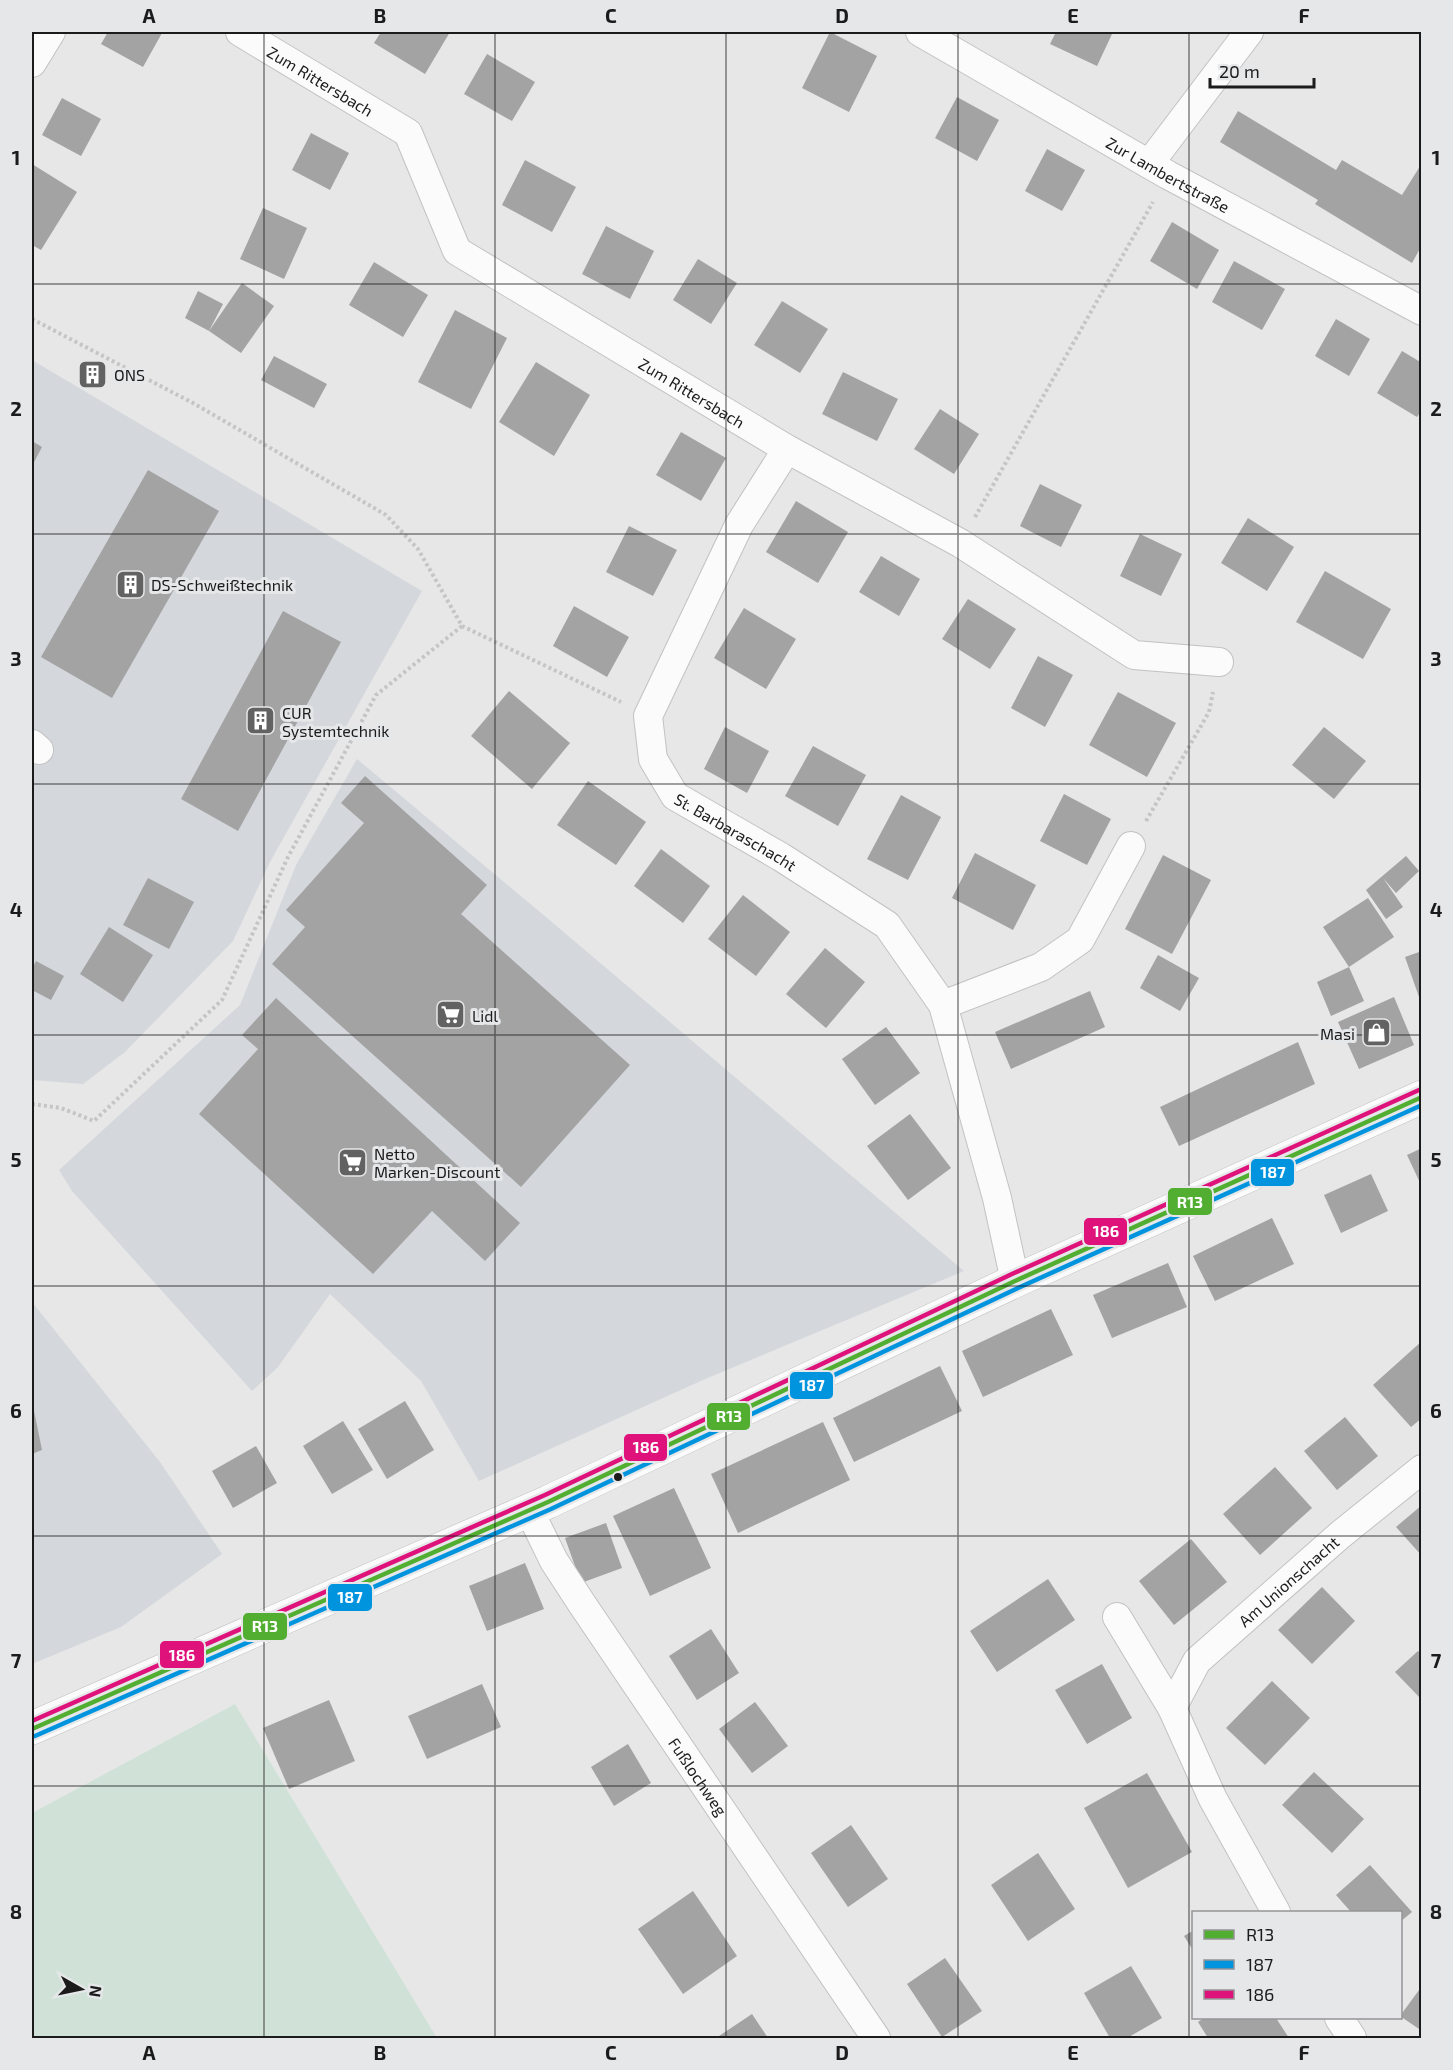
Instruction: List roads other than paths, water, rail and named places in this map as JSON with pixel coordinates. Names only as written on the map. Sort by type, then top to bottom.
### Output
[{"type":"street","points":[[32,63],[51,32]]},
{"type":"street","name":"Zum Rittersbach","points":[[240,32],[408,133],[457,251],[787,449],[960,543],[1134,655],[1219,662]]},
{"type":"street","name":"Zur Lambertstraße","points":[[920,32],[1159,170],[1422,310]]},
{"type":"street","points":[[1159,170],[1249,32]]},
{"type":"street","name":"St. Barbaraschacht","points":[[787,449],[739,525],[648,716],[653,759],[675,796],[781,857],[887,925],[943,1005],[997,1198],[1015,1281]]},
{"type":"street","points":[[943,1005],[1041,967],[1080,940],[1131,846]]},
{"type":"street","points":[[33,1728],[529,1510],[1015,1281],[1422,1097]]},
{"type":"street","name":"Am Unionschacht","points":[[1172,1708],[1197,1660],[1340,1534],[1422,1468]]},
{"type":"street","name":"Fußlochweg","points":[[529,1510],[554,1561],[582,1604],[876,2038]]},
{"type":"street","points":[[1117,1617],[1172,1708],[1214,1799],[1274,1911]]},
{"type":"street","points":[[1340,2019],[1352,2038]]},
{"type":"place","name":"ONS","points":[[93,374]]},
{"type":"place","name":"DS-Schweißtechnik","points":[[130,584]]},
{"type":"place","name":"CUR Systemtechnik","points":[[261,721]]},
{"type":"place","name":"Lidl","points":[[451,1015]]},
{"type":"place","name":"Masi","points":[[1376,1033]]},
{"type":"place","name":"Netto Marken-Discount","points":[[353,1162]]}]
